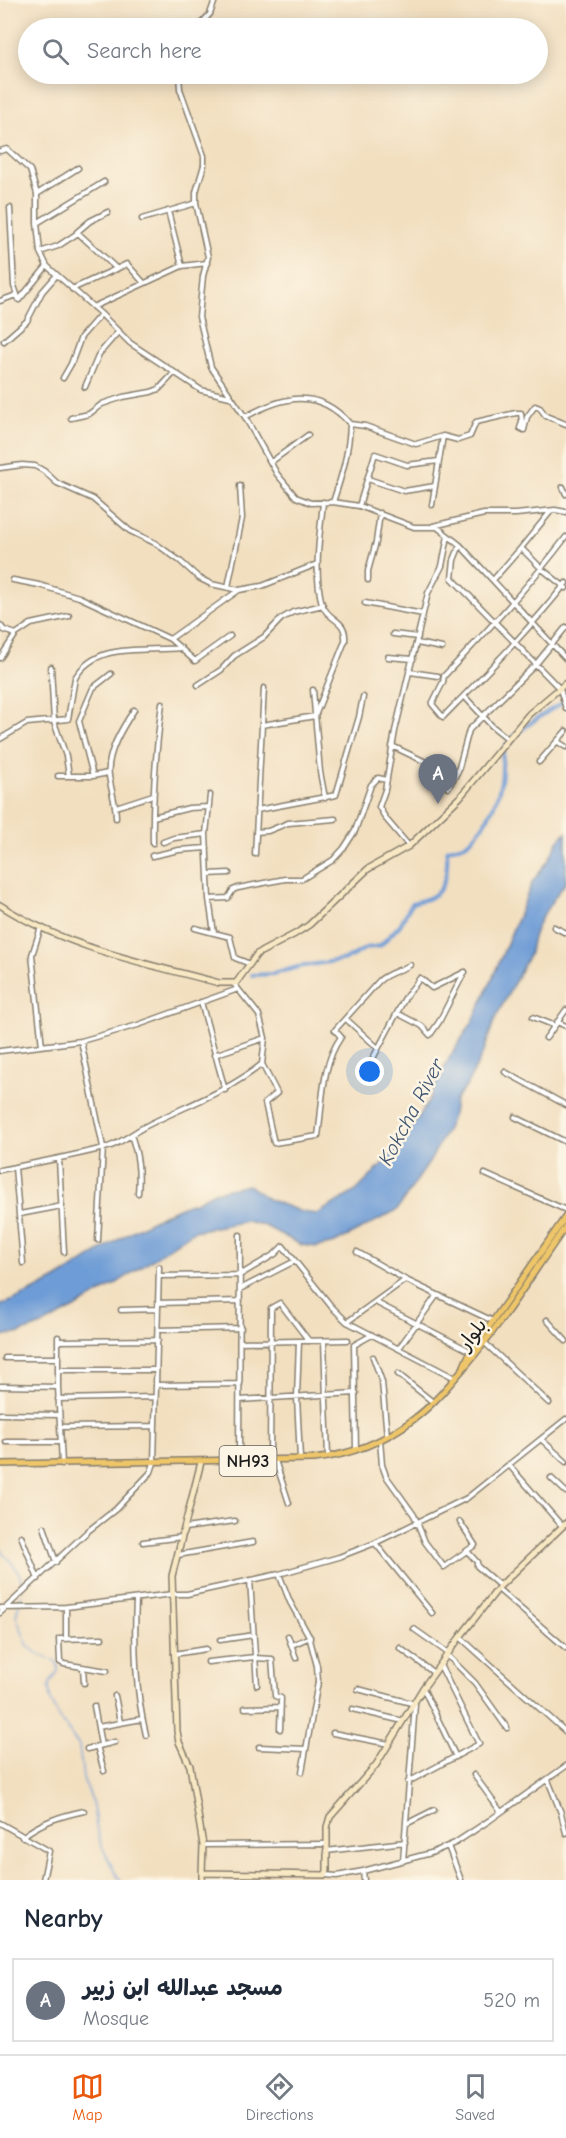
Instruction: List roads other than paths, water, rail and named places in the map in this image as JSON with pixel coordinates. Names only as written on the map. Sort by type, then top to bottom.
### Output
[{"type":"main road","name":"بلوار","points":[[464,1368],[485,1343],[502,1312],[566,1216]]},
{"type":"main road","name":"بلوار","points":[[464,1368],[493,1321],[566,1226]]},
{"type":"main road","name":"NH93","points":[[1,1464],[239,1462],[328,1457],[356,1450],[380,1440],[413,1420],[434,1402],[464,1368]]},
{"type":"street","points":[[206,18],[215,0]]},
{"type":"street","points":[[180,84],[204,156],[204,165],[196,192],[196,203],[208,257],[203,276],[199,316],[210,367],[245,417],[285,485],[296,497],[311,503],[333,502],[359,506],[414,527],[433,526],[484,514],[516,514],[551,510],[566,512]]},
{"type":"street","points":[[0,151],[7,149],[30,170],[37,194],[40,252],[47,266],[56,276],[101,314],[130,343],[201,390],[230,397]]},
{"type":"street","points":[[37,194],[78,168]]},
{"type":"street","points":[[37,223],[104,182]]},
{"type":"street","points":[[142,219],[196,203]]},
{"type":"street","points":[[10,208],[14,286],[17,299],[20,300],[47,266]]},
{"type":"street","points":[[168,211],[182,266]]},
{"type":"street","points":[[40,252],[58,246],[78,234],[77,231],[90,221],[108,212]]},
{"type":"street","points":[[78,234],[117,269]]},
{"type":"street","points":[[93,307],[182,266],[207,263]]},
{"type":"street","points":[[72,290],[128,264],[143,282]]},
{"type":"street","points":[[4,341],[27,321],[42,292],[56,276]]},
{"type":"street","points":[[0,301],[16,295]]},
{"type":"street","points":[[63,378],[81,337],[101,314]]},
{"type":"street","points":[[85,387],[99,354],[119,331]]},
{"type":"street","points":[[71,418],[89,414],[102,404],[123,397],[159,389],[174,373]]},
{"type":"street","points":[[245,417],[278,402],[311,398],[339,412],[350,424],[364,426],[416,444],[443,436],[458,440],[470,436],[477,422],[516,413],[521,413],[520,428],[524,430],[528,417],[536,406],[546,416],[566,424]]},
{"type":"street","points":[[333,502],[347,457],[350,424]]},
{"type":"street","points":[[271,462],[308,435]]},
{"type":"street","points":[[432,505],[443,436]]},
{"type":"street","points":[[359,506],[375,454],[407,465],[439,461]]},
{"type":"street","points":[[0,468],[35,466],[57,483],[93,499],[130,531],[163,549],[199,578],[211,584],[240,590],[262,586],[317,564]]},
{"type":"street","points":[[368,479],[404,491],[435,486]]},
{"type":"street","points":[[228,587],[242,518],[240,486]]},
{"type":"street","points":[[563,487],[566,494]]},
{"type":"street","points":[[315,716],[345,641],[346,631],[323,605],[317,564],[323,502]]},
{"type":"street","points":[[493,580],[551,510]]},
{"type":"street","points":[[368,580],[380,513]]},
{"type":"street","points":[[433,526],[460,545],[566,659]]},
{"type":"street","points":[[409,846],[380,810],[392,746],[428,593],[442,566],[448,536]]},
{"type":"street","points":[[521,548],[542,569],[565,585],[515,642],[443,717],[432,704],[444,676],[495,623],[542,569],[566,537]]},
{"type":"street","points":[[460,545],[454,560],[452,578],[560,689],[564,704]]},
{"type":"street","points":[[13,580],[79,597],[170,639],[195,661],[230,636]]},
{"type":"street","points":[[170,639],[240,590]]},
{"type":"street","points":[[365,603],[423,614]]},
{"type":"street","points":[[198,686],[221,670],[234,656],[264,637],[281,619],[293,612],[323,605]]},
{"type":"street","points":[[0,658],[16,634],[31,624],[69,616]]},
{"type":"street","points":[[0,625],[4,630],[16,634]]},
{"type":"street","points":[[448,788],[458,771],[469,730],[536,664],[566,627]]},
{"type":"street","points":[[393,634],[418,637]]},
{"type":"street","points":[[416,643],[442,648]]},
{"type":"street","points":[[0,739],[27,723],[68,719],[75,678],[98,657],[113,651],[182,648]]},
{"type":"street","points":[[388,657],[413,659]]},
{"type":"street","points":[[51,667],[54,722],[66,756],[69,776]]},
{"type":"street","points":[[410,672],[438,676]]},
{"type":"street","points":[[93,776],[79,721],[93,688],[111,674]]},
{"type":"street","points":[[0,905],[77,944],[219,983],[236,983],[257,954],[309,925],[368,869],[409,846],[451,807],[529,714],[566,683]]},
{"type":"street","points":[[255,854],[264,688]]},
{"type":"street","points":[[313,690],[320,772],[325,798]]},
{"type":"street","points":[[464,696],[507,738]]},
{"type":"street","points":[[257,810],[287,803],[333,797],[336,794],[363,698]]},
{"type":"street","points":[[153,843],[153,795],[162,703]]},
{"type":"street","points":[[116,818],[116,807],[108,773],[113,751],[123,727],[134,710]]},
{"type":"street","points":[[262,725],[315,716]]},
{"type":"street","points":[[539,762],[566,731]]},
{"type":"street","points":[[558,741],[566,747]]},
{"type":"street","points":[[392,746],[432,765]]},
{"type":"street","points":[[58,776],[93,776],[108,773]]},
{"type":"street","points":[[209,899],[228,898],[233,890],[238,888],[285,879],[302,879],[333,860],[355,831],[371,785],[378,778],[387,780]]},
{"type":"street","points":[[116,807],[153,795]]},
{"type":"street","points":[[210,795],[206,834],[209,899],[214,933]]},
{"type":"street","points":[[153,817],[189,808],[208,807]]},
{"type":"street","points":[[256,832],[288,823],[335,819]]},
{"type":"street","points":[[163,843],[174,838],[206,834]]},
{"type":"street","points":[[152,856],[179,850],[207,848]]},
{"type":"street","points":[[208,874],[230,873]]},
{"type":"street","points":[[41,927],[32,955],[42,1046]]},
{"type":"street","points":[[554,927],[566,933]]},
{"type":"street","points":[[195,928],[230,937],[235,958],[250,964]]},
{"type":"street","points":[[234,983],[259,1015],[264,1038],[262,1064],[277,1093],[265,1103],[274,1143],[318,1136],[328,1061],[341,1037],[335,1030],[384,976],[396,973],[410,965]]},
{"type":"street","points":[[371,1062],[397,1013],[420,978],[432,988],[465,972],[430,1035],[422,1026],[397,1013]]},
{"type":"street","points":[[0,1051],[81,1041],[138,1025],[238,989]]},
{"type":"street","points":[[201,1002],[225,1090]]},
{"type":"street","points":[[546,1038],[566,1010]]},
{"type":"street","points":[[533,1017],[566,1026]]},
{"type":"street","points":[[346,1019],[378,1048]]},
{"type":"street","points":[[214,1055],[264,1038]]},
{"type":"street","points":[[81,1041],[103,1147],[98,1240]]},
{"type":"street","points":[[0,1170],[108,1147],[144,1127],[225,1090],[262,1064]]},
{"type":"street","points":[[505,1072],[566,1105]]},
{"type":"street","points":[[514,1117],[566,1142]]},
{"type":"street","points":[[131,1135],[138,1155],[140,1172],[138,1192]]},
{"type":"street","points":[[59,1159],[64,1252]]},
{"type":"street","points":[[15,1167],[23,1263]]},
{"type":"street","points":[[484,1174],[566,1210]]},
{"type":"street","points":[[20,1214],[62,1206]]},
{"type":"street","points":[[239,1462],[240,1235]]},
{"type":"street","points":[[159,1276],[240,1275],[275,1254],[283,1246],[331,1306],[347,1322],[455,1378]]},
{"type":"street","points":[[357,1252],[406,1280],[493,1321]]},
{"type":"street","points":[[240,1289],[295,1261]]},
{"type":"street","points":[[0,1613],[2,1608],[21,1595],[116,1509],[151,1472],[154,1463],[159,1267]]},
{"type":"street","points":[[347,1322],[406,1280]]},
{"type":"street","points":[[399,1348],[437,1295]]},
{"type":"street","points":[[158,1303],[240,1301]]},
{"type":"street","points":[[375,1302],[472,1352]]},
{"type":"street","points":[[289,1503],[273,1460],[270,1398],[271,1308],[280,1303],[309,1341]]},
{"type":"street","points":[[121,1310],[158,1309]]},
{"type":"street","points":[[547,1320],[566,1341]]},
{"type":"street","points":[[158,1330],[241,1329]]},
{"type":"street","points":[[356,1450],[354,1345],[372,1335]]},
{"type":"street","points":[[62,1465],[58,1399],[58,1339],[158,1340]]},
{"type":"street","points":[[241,1342],[348,1340]]},
{"type":"street","points":[[299,1341],[297,1397],[300,1460]]},
{"type":"street","points":[[324,1341],[328,1457]]},
{"type":"street","points":[[485,1343],[549,1403]]},
{"type":"street","points":[[373,1357],[382,1382],[387,1436]]},
{"type":"street","points":[[4,1359],[58,1358]]},
{"type":"street","points":[[58,1370],[156,1370]]},
{"type":"street","points":[[398,1374],[434,1402]]},
{"type":"street","points":[[156,1385],[240,1384]]},
{"type":"street","points":[[0,1386],[58,1387]]},
{"type":"street","points":[[240,1400],[356,1393]]},
{"type":"street","points":[[58,1399],[155,1397]]},
{"type":"street","points":[[0,1414],[59,1415]]},
{"type":"street","points":[[2,1608],[66,1607],[187,1594],[279,1574],[339,1557],[375,1543],[467,1498],[566,1419]]},
{"type":"street","points":[[60,1427],[155,1426]]},
{"type":"street","points":[[380,1440],[382,1465],[386,1476],[417,1523],[424,1542],[444,1567],[475,1545],[460,1522]]},
{"type":"street","points":[[542,1440],[566,1462]]},
{"type":"street","points":[[6,1442],[61,1442]]},
{"type":"street","points":[[201,1462],[172,1576],[177,1731],[179,1742],[190,1766],[203,1845],[202,1880]]},
{"type":"street","points":[[325,1875],[327,1827],[330,1817],[362,1781],[390,1744],[423,1688],[499,1587],[564,1525],[509,1465]]},
{"type":"street","points":[[551,1478],[566,1492]]},
{"type":"street","points":[[185,1528],[235,1521]]},
{"type":"street","points":[[44,1527],[56,1562]]},
{"type":"street","points":[[21,1536],[38,1579]]},
{"type":"street","points":[[143,1542],[182,1537]]},
{"type":"street","points":[[178,1555],[253,1542]]},
{"type":"street","points":[[375,1543],[432,1613]]},
{"type":"street","points":[[468,1551],[477,1562],[477,1566],[566,1648]]},
{"type":"street","points":[[279,1574],[290,1602],[310,1638],[317,1666],[318,1682],[302,1772]]},
{"type":"street","points":[[250,1580],[257,1685]]},
{"type":"street","points":[[136,1600],[134,1653],[138,1704],[146,1735]]},
{"type":"street","points":[[66,1607],[66,1638]]},
{"type":"street","points":[[414,1629],[447,1654],[475,1683],[507,1728]]},
{"type":"street","points":[[220,1640],[254,1635]]},
{"type":"street","points":[[288,1636],[296,1658]]},
{"type":"street","points":[[460,1636],[566,1732]]},
{"type":"street","points":[[102,1638],[59,1640],[60,1662],[107,1671]]},
{"type":"street","points":[[292,1645],[310,1638]]},
{"type":"street","points":[[400,1648],[434,1673]]},
{"type":"street","points":[[174,1654],[206,1649]]},
{"type":"street","points":[[208,1662],[272,1659],[275,1696],[281,1698],[280,1730]]},
{"type":"street","points":[[408,1782],[479,1744],[440,1665]]},
{"type":"street","points":[[83,1667],[84,1683]]},
{"type":"street","points":[[423,1688],[456,1757]]},
{"type":"street","points":[[358,1689],[415,1704]]},
{"type":"street","points":[[115,1696],[120,1722]]},
{"type":"street","points":[[403,1861],[415,1704]]},
{"type":"street","points":[[94,1706],[104,1771]]},
{"type":"street","points":[[246,1708],[281,1707]]},
{"type":"street","points":[[352,1709],[404,1721]]},
{"type":"street","points":[[98,1727],[142,1719]]},
{"type":"street","points":[[333,1733],[390,1744]]},
{"type":"street","points":[[87,1749],[115,1742]]},
{"type":"street","points":[[260,1746],[306,1749]]},
{"type":"street","points":[[202,1873],[315,1878],[325,1875],[338,1876],[431,1853],[448,1846],[501,1812],[566,1766]]},
{"type":"street","points":[[474,1775],[501,1812]]},
{"type":"street","points":[[548,1780],[566,1833]]},
{"type":"street","points":[[405,1825],[434,1810]]},
{"type":"street","points":[[22,1837],[32,1828],[52,1819],[84,1811]]},
{"type":"street","points":[[0,1823],[49,1851],[43,1880]]},
{"type":"street","points":[[203,1845],[326,1848],[405,1842]]},
{"type":"street","points":[[448,1846],[461,1880]]},
{"type":"street","points":[[363,1871],[364,1880]]},
{"type":"water","points":[[566,832],[566,882],[538,923],[530,953],[494,1021],[484,1051],[466,1087],[455,1100],[453,1114],[446,1131],[430,1161],[397,1210],[335,1243],[317,1247],[301,1245],[263,1225],[246,1221],[194,1231],[114,1285],[75,1308],[45,1324],[17,1334],[0,1336],[0,1306],[58,1278],[141,1226],[214,1192],[248,1185],[270,1200],[302,1212],[317,1214],[356,1191],[402,1143],[427,1104],[449,1058],[473,1021],[533,881]]},
{"type":"waterway","points":[[252,975],[273,974],[298,967],[347,959],[366,948],[380,946],[400,925],[412,903],[429,898],[440,889],[447,870],[447,850],[465,844],[484,825],[499,789],[503,753],[508,743],[532,722],[566,701]]},
{"type":"waterway","points":[[0,1549],[18,1572],[22,1590]]},
{"type":"waterway","points":[[21,1595],[16,1616],[28,1646],[38,1654],[58,1663],[58,1671],[49,1685],[50,1699],[79,1746],[83,1778],[92,1801],[101,1845],[121,1880]]},
{"type":"place","name":"مسجد عبدالله ابن زبیر","points":[[438,804]]},
{"type":"water label","name":"Kokcha River","points":[[411,1112]]}]
